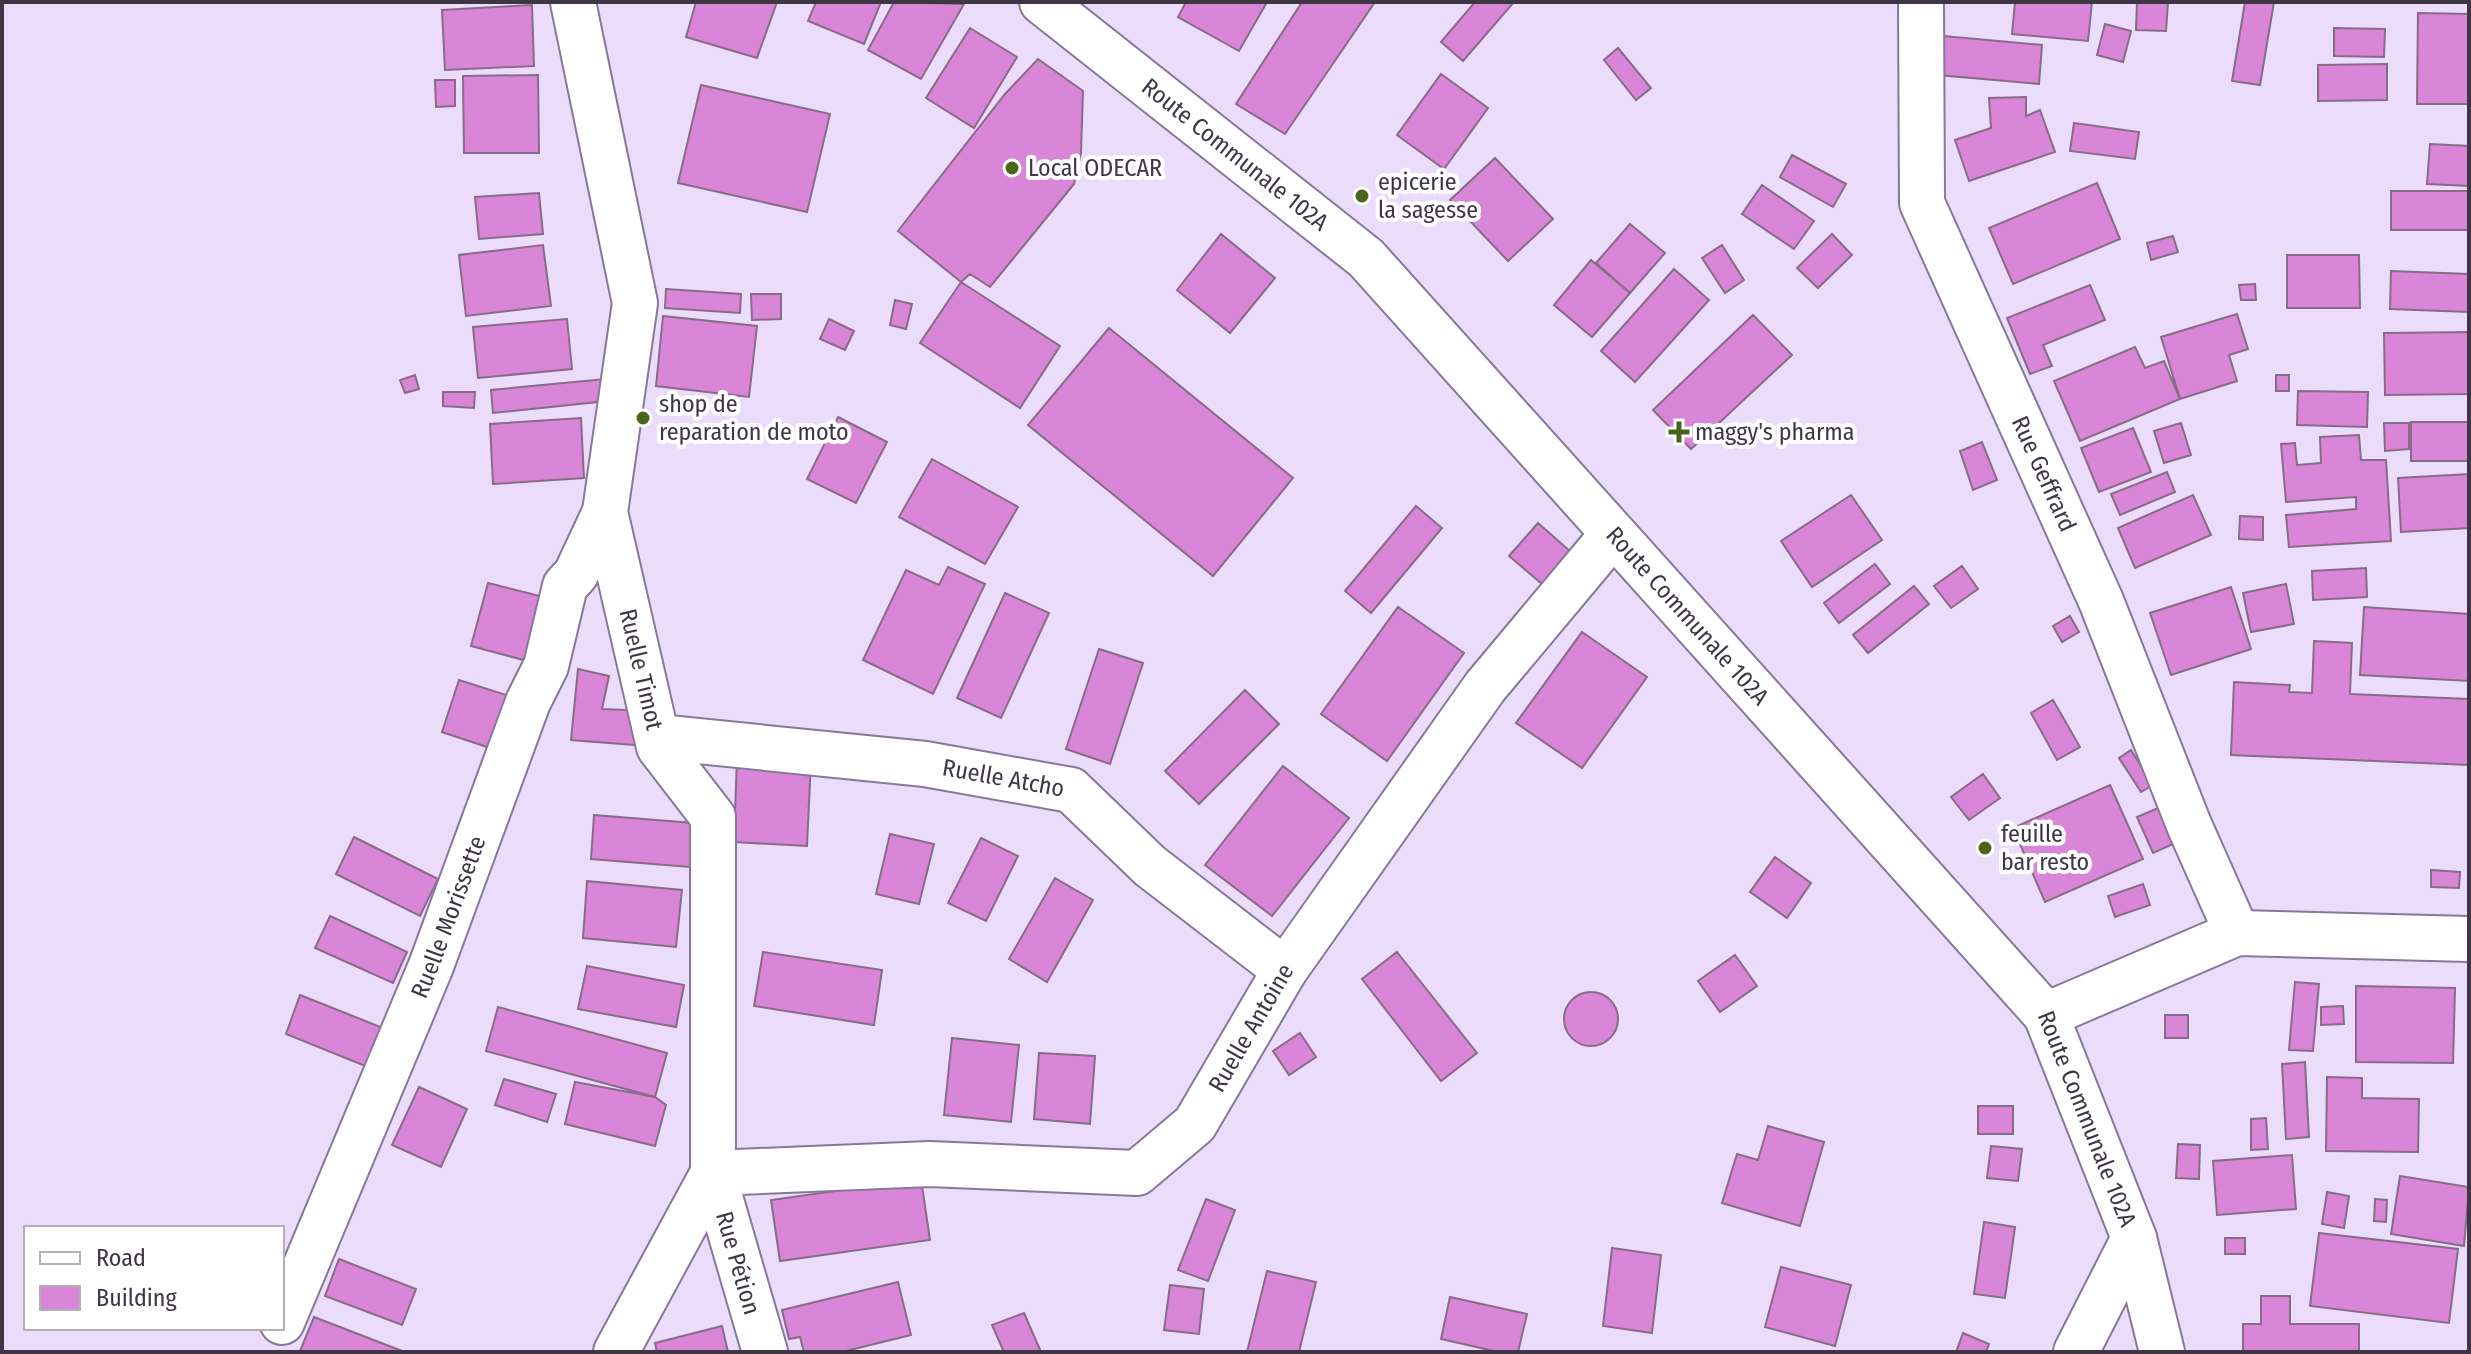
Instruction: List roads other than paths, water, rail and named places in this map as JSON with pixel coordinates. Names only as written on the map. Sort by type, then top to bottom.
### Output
[{"type":"street","name":"Ruelle Timot","points":[[573,2],[635,303],[605,512],[659,747],[713,817],[713,1173],[616,1352]]},
{"type":"street","name":"Rue Geffrard","points":[[1921,2],[1922,203],[2101,601],[2189,825],[2237,933]]},
{"type":"street","name":"Route Communale 102A","points":[[1066,11],[1366,258],[2046,1015],[2134,1238],[2162,1352]]},
{"type":"street","name":"Ruelle Morissette","points":[[284,1317],[431,966],[528,702],[546,666],[565,586],[576,574],[605,512]]},
{"type":"street","name":"Ruelle Antoine","points":[[713,1173],[930,1164],[1137,1173],[1195,1124],[1285,970],[1485,687],[1613,534]]},
{"type":"street","name":"Ruelle Atcho","points":[[658,737],[925,764],[1071,790],[1150,866],[1285,970]]},
{"type":"street","points":[[2046,1015],[2237,933],[2469,939]]},
{"type":"street","name":"Rue Pétion","points":[[713,1173],[765,1352]]},
{"type":"street","points":[[2076,1352],[2134,1238]]},
{"type":"street","points":[[272,1352],[279,1330]]},
{"type":"place","name":"Local ODECAR","points":[[1012,168]]},
{"type":"place","name":"epicerie la sagesse","points":[[1362,196]]},
{"type":"place","name":"shop de reparation de moto","points":[[643,418]]},
{"type":"place","name":"maggy's pharma","points":[[1679,432]]},
{"type":"place","name":"feuille bar resto","points":[[1985,848]]}]
